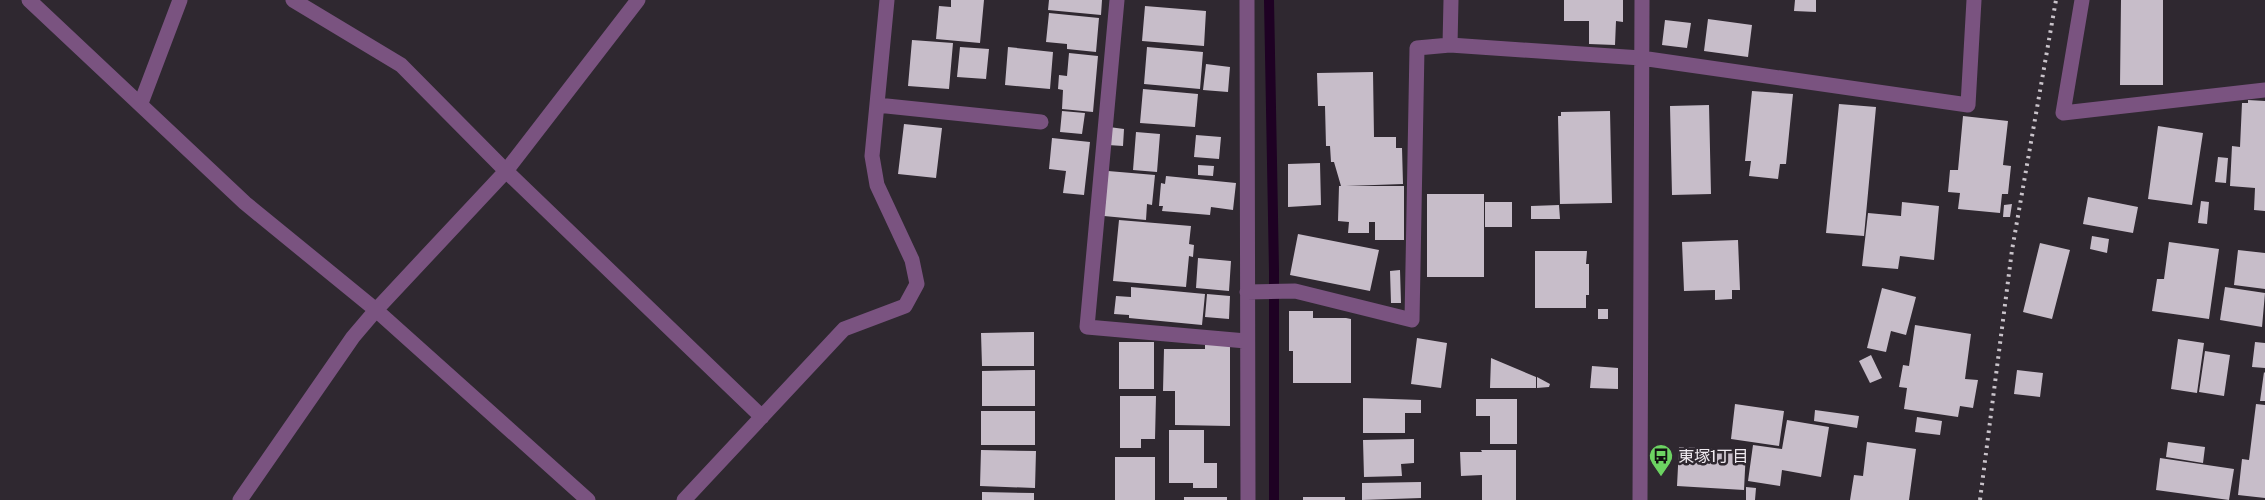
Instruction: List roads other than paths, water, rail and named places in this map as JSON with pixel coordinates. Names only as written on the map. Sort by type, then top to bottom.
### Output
[{"type":"street","points":[[29,0],[141,103],[245,203],[376,310],[581,498]]},
{"type":"street","points":[[141,103],[180,0]]},
{"type":"street","points":[[293,0],[400,65],[506,172],[762,417]]},
{"type":"street","points":[[240,500],[353,337],[506,172],[638,0]]},
{"type":"street","points":[[684,500],[844,329],[905,306],[917,284],[912,260],[877,184],[872,156],[886,0]]},
{"type":"street","points":[[1117,0],[1087,327],[1246,341]]},
{"type":"street","points":[[1247,0],[1246,341],[1248,500]]},
{"type":"street","points":[[1450,45],[1451,0]]},
{"type":"street","points":[[1640,500],[1642,0]]},
{"type":"street","points":[[1246,292],[1295,291],[1412,320],[1418,48],[1450,45],[1641,58],[1968,104],[1974,0]]},
{"type":"street","points":[[2082,0],[2063,113],[2265,90]]},
{"type":"street","points":[[877,104],[1041,122]]},
{"type":"waterway","points":[[1269,0],[1274,271],[1274,500]]},
{"type":"railway","points":[[1980,500],[2012,250],[2056,0]]},
{"type":"place","name":"東塚1丁目","points":[[1661,477]]}]
